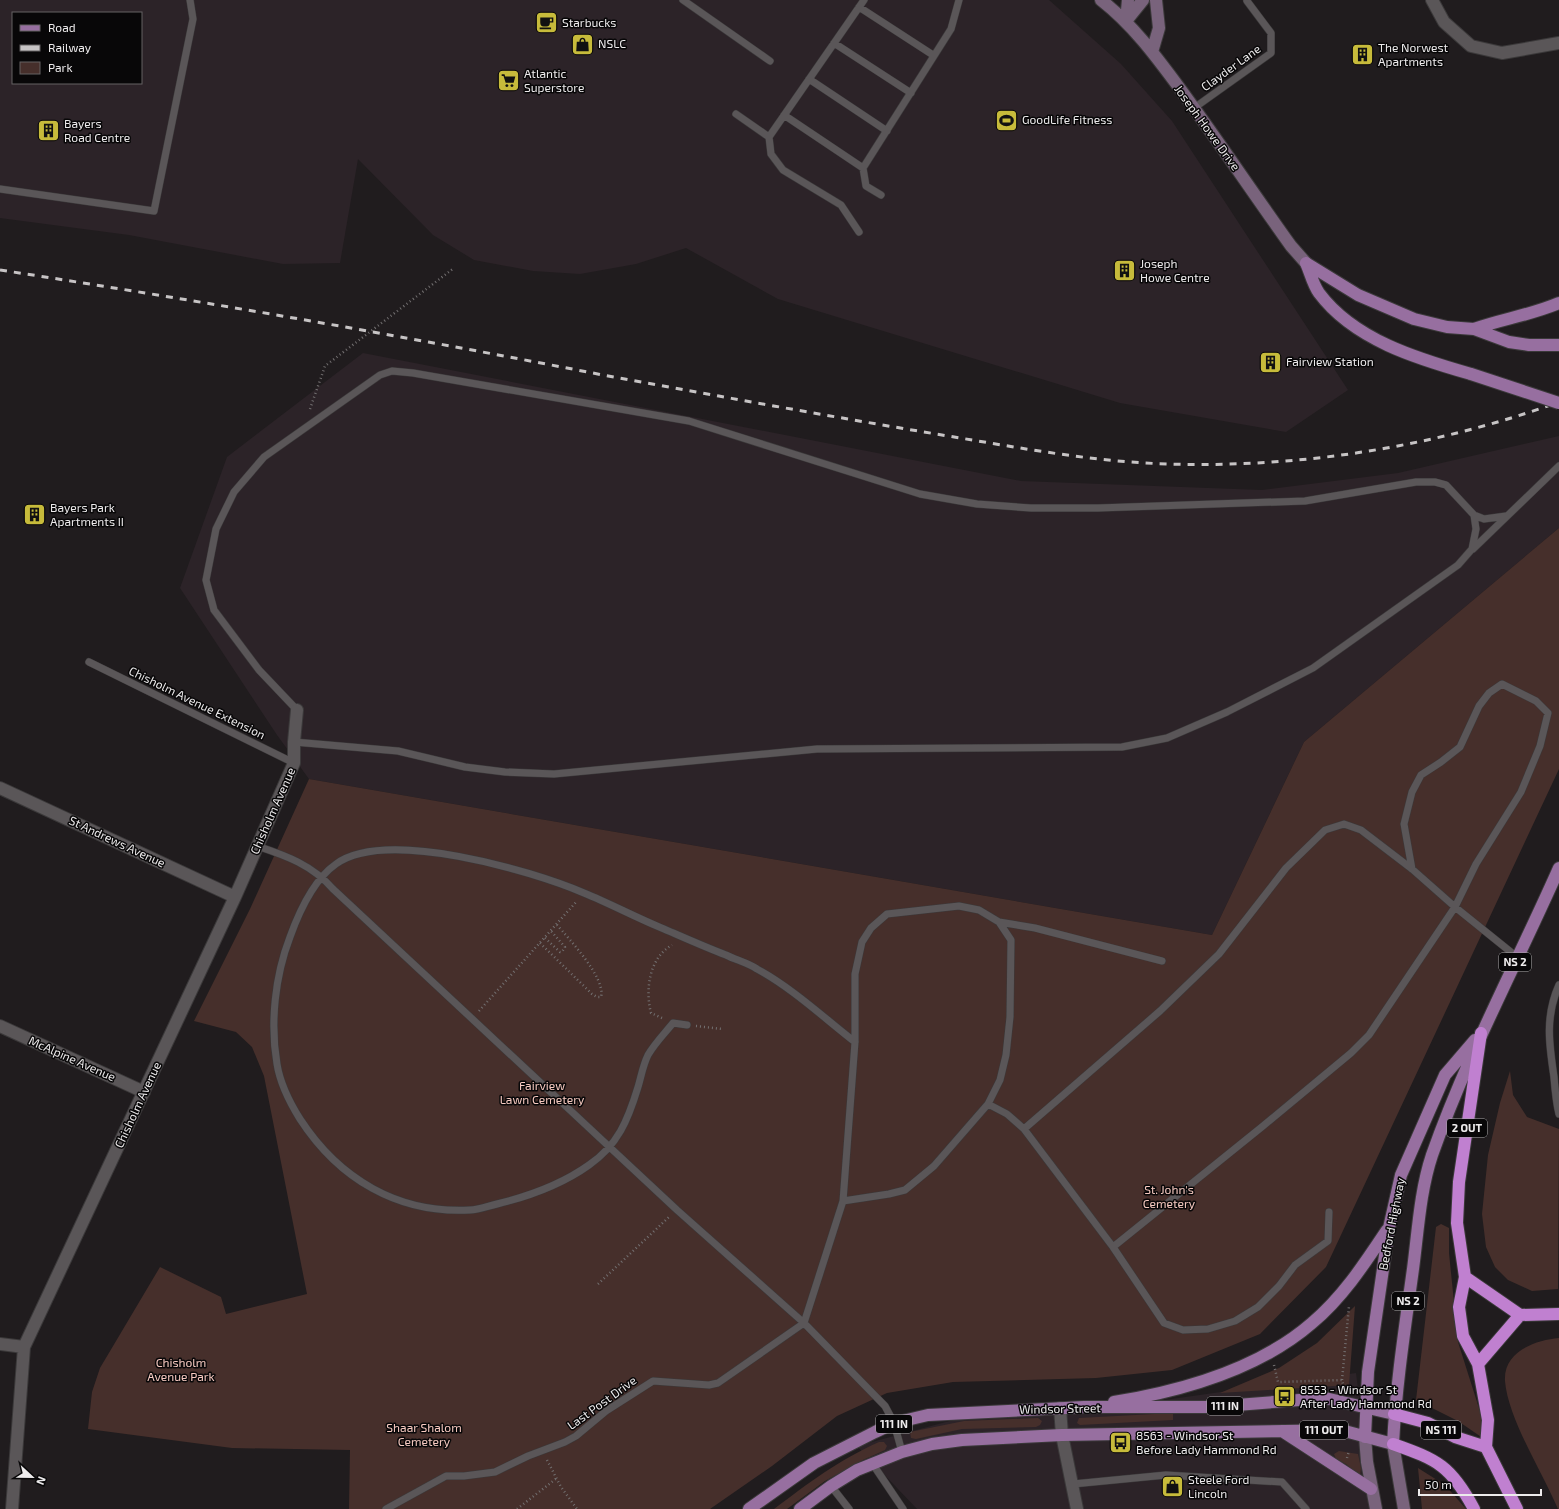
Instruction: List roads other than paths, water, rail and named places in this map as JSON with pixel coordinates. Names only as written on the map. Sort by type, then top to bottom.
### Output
[{"type":"highway","name":"2 OUT","points":[[1481,1033],[1463,1155],[1457,1205],[1457,1223],[1465,1277],[1459,1307],[1463,1336],[1478,1364],[1488,1420],[1486,1447]]},
{"type":"highway","points":[[1465,1277],[1520,1315],[1559,1314]]},
{"type":"highway","points":[[1478,1364],[1520,1315]]},
{"type":"highway","name":"NS 111","points":[[1394,1414],[1428,1423],[1455,1437],[1486,1447]]},
{"type":"highway","name":"NS 111","points":[[1393,1444],[1429,1457],[1446,1470],[1458,1481],[1474,1509]]},
{"type":"highway","points":[[1486,1447],[1517,1509]]},
{"type":"main road","name":"Joseph Howe Drive","points":[[1101,0],[1126,21],[1152,52],[1194,108],[1278,227],[1306,263]]},
{"type":"main road","points":[[1126,21],[1128,0]]},
{"type":"main road","points":[[1126,21],[1143,0]]},
{"type":"main road","points":[[1152,52],[1159,28],[1156,0]]},
{"type":"main road","points":[[1306,263],[1358,295],[1414,319],[1447,327],[1474,329],[1509,342],[1529,345],[1559,345]]},
{"type":"main road","points":[[1306,263],[1318,292],[1331,307],[1351,324],[1378,340],[1411,355],[1559,403]]},
{"type":"main road","points":[[1474,329],[1498,321],[1523,316],[1559,304]]},
{"type":"main road","name":"Bedford Highway","points":[[1393,1444],[1394,1414],[1424,1187],[1432,1155],[1481,1033],[1559,868]]},
{"type":"main road","name":"Bedford Highway","points":[[1365,1437],[1365,1408],[1368,1372],[1389,1228],[1401,1175],[1445,1075],[1481,1033]]},
{"type":"main road","points":[[1084,1407],[1142,1398],[1187,1387],[1268,1353],[1308,1326],[1332,1302],[1356,1277],[1389,1228]]},
{"type":"main road","name":"Windsor Street","points":[[749,1509],[814,1463],[894,1424],[928,1415],[1084,1407],[1211,1407],[1325,1398],[1394,1414]]},
{"type":"main road","name":"111 OUT","points":[[800,1509],[831,1486],[857,1470],[902,1452],[932,1444],[962,1440],[1062,1435],[1342,1430],[1393,1444]]},
{"type":"main road","points":[[1282,1431],[1371,1489]]},
{"type":"main road","points":[[1365,1437],[1366,1462],[1376,1509]]},
{"type":"main road","points":[[1393,1444],[1404,1509]]},
{"type":"street","points":[[1432,0],[1444,22],[1471,46],[1502,53],[1559,43]]},
{"type":"street","name":"Chisholm Avenue","points":[[12,1509],[24,1347],[235,897],[294,763],[297,710]]},
{"type":"street","name":"St Andrews Avenue","points":[[0,788],[235,897]]},
{"type":"street","name":"McAlpine Avenue","points":[[0,1026],[144,1092]]},
{"type":"street","points":[[0,1344],[24,1347]]},
{"type":"street","points":[[1060,1408],[1062,1435],[1077,1509]]},
{"type":"lane","points":[[0,189],[154,211],[193,19],[190,0]]},
{"type":"lane","points":[[683,0],[770,61]]},
{"type":"lane","points":[[768,137],[864,0]]},
{"type":"lane","points":[[881,195],[866,186],[863,168],[911,94],[933,55],[951,29],[959,0]]},
{"type":"lane","name":"Clayder Lane","points":[[1194,108],[1271,53],[1271,33],[1247,1]]},
{"type":"lane","points":[[859,7],[933,55]]},
{"type":"lane","points":[[834,43],[911,94]]},
{"type":"lane","points":[[809,79],[887,130]]},
{"type":"lane","points":[[736,114],[768,137],[771,154],[783,170],[841,205],[859,232]]},
{"type":"lane","points":[[784,115],[863,168]]},
{"type":"lane","points":[[297,710],[260,670],[214,610],[206,580],[216,529],[234,492],[264,457],[380,375],[392,371],[412,373],[689,421],[920,494],[977,504],[1031,508],[1098,508],[1305,501],[1416,482],[1435,482],[1446,485],[1474,515],[1484,519],[1495,519],[1507,515]]},
{"type":"lane","points":[[294,742],[398,751],[465,767],[505,772],[554,774],[817,749],[1122,747],[1167,738],[1227,712],[1313,668],[1458,565],[1472,549],[1559,466]]},
{"type":"lane","points":[[1472,549],[1476,528],[1474,515]]},
{"type":"lane","name":"Chisholm Avenue Extension","points":[[89,662],[294,763]]},
{"type":"lane","points":[[1113,1247],[1269,1121],[1351,1053],[1370,1035],[1455,907],[1476,864],[1521,792],[1540,746],[1548,713],[1536,701],[1502,684],[1489,693],[1479,706],[1460,747],[1421,775],[1412,792],[1404,824],[1412,869]]},
{"type":"lane","points":[[1024,1129],[1160,1011],[1218,954],[1286,868],[1325,830],[1344,824],[1361,830],[1412,869],[1455,907],[1517,957]]},
{"type":"lane","points":[[257,846],[312,868],[677,1210],[804,1323],[886,1406],[894,1424],[902,1452]]},
{"type":"lane","points":[[688,1025],[674,1023],[648,1057],[623,1130],[611,1147],[590,1165],[553,1187],[519,1199],[472,1210],[427,1207],[391,1198],[353,1178],[330,1158],[311,1136],[291,1105],[277,1066],[274,1029],[276,987],[287,946],[306,902],[322,877],[339,862],[363,852],[405,850],[443,853],[483,862],[582,892],[757,968],[794,994],[854,1042]]},
{"type":"lane","points":[[804,1323],[843,1201],[854,1042],[855,974],[862,942],[871,928],[887,914],[960,906],[979,910],[998,922],[1011,940],[1010,1017],[1006,1055],[1000,1080],[988,1104],[934,1166],[904,1190],[889,1194],[843,1201]]},
{"type":"lane","points":[[998,922],[1035,928],[1162,960]]},
{"type":"lane","points":[[1559,985],[1551,1005],[1548,1023],[1559,1114]]},
{"type":"lane","points":[[988,1104],[1007,1114],[1024,1129],[1113,1247],[1164,1323],[1183,1330],[1208,1329],[1235,1321],[1258,1307],[1279,1286],[1295,1265],[1328,1241],[1329,1212]]},
{"type":"lane","name":"Last Post Drive","points":[[386,1509],[446,1476],[487,1474],[576,1436],[606,1412],[646,1384],[653,1381],[709,1385],[718,1382],[804,1323]]},
{"type":"lane","points":[[872,1464],[903,1509]]},
{"type":"lane","points":[[1073,1484],[1166,1475],[1282,1482],[1306,1509]]},
{"type":"lane","points":[[831,1486],[849,1509]]},
{"type":"railway","points":[[0,270],[151,294],[453,346],[646,383],[1030,450],[1141,463],[1219,464],[1268,462],[1317,458],[1367,451],[1464,431],[1512,418],[1559,402]]},
{"type":"place","name":"Starbucks","points":[[546,23]]},
{"type":"place","name":"NSLC","points":[[582,44]]},
{"type":"place","name":"The Norwest Apartments","points":[[1362,55]]},
{"type":"place","name":"Atlantic Superstore","points":[[508,81]]},
{"type":"place","name":"GoodLife Fitness","points":[[1007,120]]},
{"type":"place","name":"Bayers Road Centre","points":[[49,131]]},
{"type":"place","name":"Joseph Howe Centre","points":[[1125,271]]},
{"type":"place","name":"Fairview Station","points":[[1271,362]]},
{"type":"place","name":"Bayers Park Apartments II","points":[[35,515]]},
{"type":"place","name":"8553 - Windsor St After Lady Hammond Rd","points":[[1285,1397]]},
{"type":"place","name":"8563 - Windsor St Before Lady Hammond Rd","points":[[1120,1443]]},
{"type":"place","name":"Steele Ford Lincoln","points":[[1172,1487]]},
{"type":"park label","name":"Fairview Lawn Cemetery","points":[[542,1093]]},
{"type":"park label","name":"St. John's Cemetery","points":[[1169,1197]]},
{"type":"park label","name":"Chisholm Avenue Park","points":[[181,1370]]},
{"type":"park label","name":"Shaar Shalom Cemetery","points":[[424,1435]]}]
